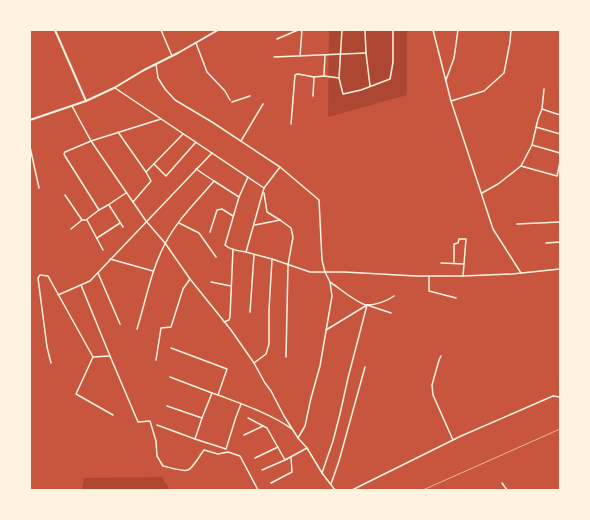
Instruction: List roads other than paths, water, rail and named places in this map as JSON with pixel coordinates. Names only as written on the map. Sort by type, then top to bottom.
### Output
[{"type":"main road","points":[[55,30],[86,101]]},
{"type":"main road","points":[[30,120],[86,101],[114,88],[218,30]]},
{"type":"street","points":[[161,30],[172,56]]},
{"type":"street","points":[[277,39],[298,30]]},
{"type":"street","points":[[300,56],[302,30]]},
{"type":"street","points":[[342,30],[339,78],[343,94],[361,90],[390,79],[393,62],[393,30]]},
{"type":"street","points":[[365,30],[370,87]]},
{"type":"street","points":[[433,30],[451,101],[494,228],[521,273]]},
{"type":"street","points":[[446,80],[454,58],[458,30]]},
{"type":"street","points":[[451,101],[484,91],[504,73],[511,30]]},
{"type":"street","points":[[196,43],[207,72],[225,91],[230,100]]},
{"type":"street","points":[[274,57],[366,53]]},
{"type":"street","points":[[324,76],[325,55]]},
{"type":"street","points":[[156,64],[158,78],[175,100],[280,167],[319,200],[322,260],[325,272],[330,282],[332,296],[320,366],[305,426],[298,438]]},
{"type":"street","points":[[291,124],[295,75],[298,74],[314,77],[324,76],[339,78]]},
{"type":"street","points":[[313,96],[314,77]]},
{"type":"street","points":[[114,88],[264,188]]},
{"type":"street","points":[[482,193],[498,184],[521,166],[532,145],[542,109],[544,89]]},
{"type":"street","points":[[232,102],[250,96]]},
{"type":"street","points":[[241,141],[263,104]]},
{"type":"street","points":[[72,106],[91,141],[146,222],[165,243],[190,279],[254,363],[298,438],[307,448],[322,473],[335,490]]},
{"type":"street","points":[[542,109],[560,115]]},
{"type":"street","points":[[100,210],[64,154],[65,152],[91,141],[161,119]]},
{"type":"street","points":[[536,127],[560,134]]},
{"type":"street","points":[[118,132],[146,172],[151,182],[133,202]]},
{"type":"street","points":[[146,172],[183,134]]},
{"type":"street","points":[[154,164],[166,176],[196,142]]},
{"type":"street","points":[[532,145],[560,153]]},
{"type":"street","points":[[30,147],[39,188]]},
{"type":"street","points":[[58,295],[90,281],[212,153]]},
{"type":"street","points":[[521,166],[557,176],[560,162]]},
{"type":"street","points":[[246,252],[264,188],[280,167]]},
{"type":"street","points":[[196,169],[239,197]]},
{"type":"street","points":[[248,176],[233,216],[225,245],[226,247],[272,259],[310,272],[463,276],[560,269]]},
{"type":"street","points":[[137,329],[146,301],[153,270],[165,243],[179,222],[214,181]]},
{"type":"street","points":[[263,191],[267,212],[290,228],[292,237],[288,265],[286,357]]},
{"type":"street","points":[[71,229],[82,220],[86,220],[126,193]]},
{"type":"street","points":[[66,195],[82,220]]},
{"type":"street","points":[[108,205],[123,227]]},
{"type":"street","points":[[210,232],[217,210],[222,210],[233,216]]},
{"type":"street","points":[[86,220],[103,250]]},
{"type":"street","points":[[254,226],[280,220]]},
{"type":"street","points":[[179,222],[199,233],[216,257]]},
{"type":"street","points":[[517,224],[560,222]]},
{"type":"street","points":[[96,239],[120,223]]},
{"type":"street","points":[[454,262],[454,244],[458,243],[459,239],[466,239],[463,276]]},
{"type":"street","points":[[546,243],[560,242]]},
{"type":"street","points":[[224,322],[230,317],[233,249]]},
{"type":"street","points":[[250,312],[254,255]]},
{"type":"street","points":[[110,259],[153,270]]},
{"type":"street","points":[[254,363],[266,354],[269,344],[272,259]]},
{"type":"street","points":[[441,263],[464,264]]},
{"type":"street","points":[[98,273],[120,324]]},
{"type":"street","points":[[51,363],[40,299],[38,278],[40,275],[48,276],[93,357]]},
{"type":"street","points":[[429,276],[430,291],[456,298]]},
{"type":"street","points":[[156,360],[161,328],[171,327],[183,289],[190,279]]},
{"type":"street","points":[[211,282],[231,286]]},
{"type":"street","points":[[330,282],[359,302],[391,313]]},
{"type":"street","points":[[81,285],[138,422],[150,421],[156,441],[158,456],[162,466],[188,470],[193,466],[204,450],[218,454],[228,452],[240,456],[258,490]]},
{"type":"street","points":[[326,330],[367,305],[385,302],[394,296]]},
{"type":"street","points":[[322,473],[333,441],[367,305]]},
{"type":"street","points":[[171,348],[227,369],[218,395]]},
{"type":"street","points":[[93,357],[110,356]]},
{"type":"street","points":[[442,356],[439,360],[432,385],[433,395],[453,440]]},
{"type":"street","points":[[93,357],[76,394],[113,415]]},
{"type":"street","points":[[331,484],[339,461],[365,368]]},
{"type":"street","points":[[170,377],[241,404],[282,422],[294,430]]},
{"type":"street","points":[[195,439],[212,394]]},
{"type":"street","points":[[352,490],[453,440],[554,396],[560,397]]},
{"type":"street","points":[[157,425],[226,449],[241,404]]},
{"type":"street","points":[[167,406],[202,418]]},
{"type":"street","points":[[248,418],[267,428],[285,460]]},
{"type":"street","points":[[244,435],[263,426]]},
{"type":"street","points":[[255,458],[278,448]]},
{"type":"street","points":[[262,470],[307,448]]},
{"type":"street","points":[[271,483],[292,472],[291,457]]},
{"type":"street","points":[[502,483],[507,490]]},
{"type":"railway","points":[[423,490],[560,429]]}]
